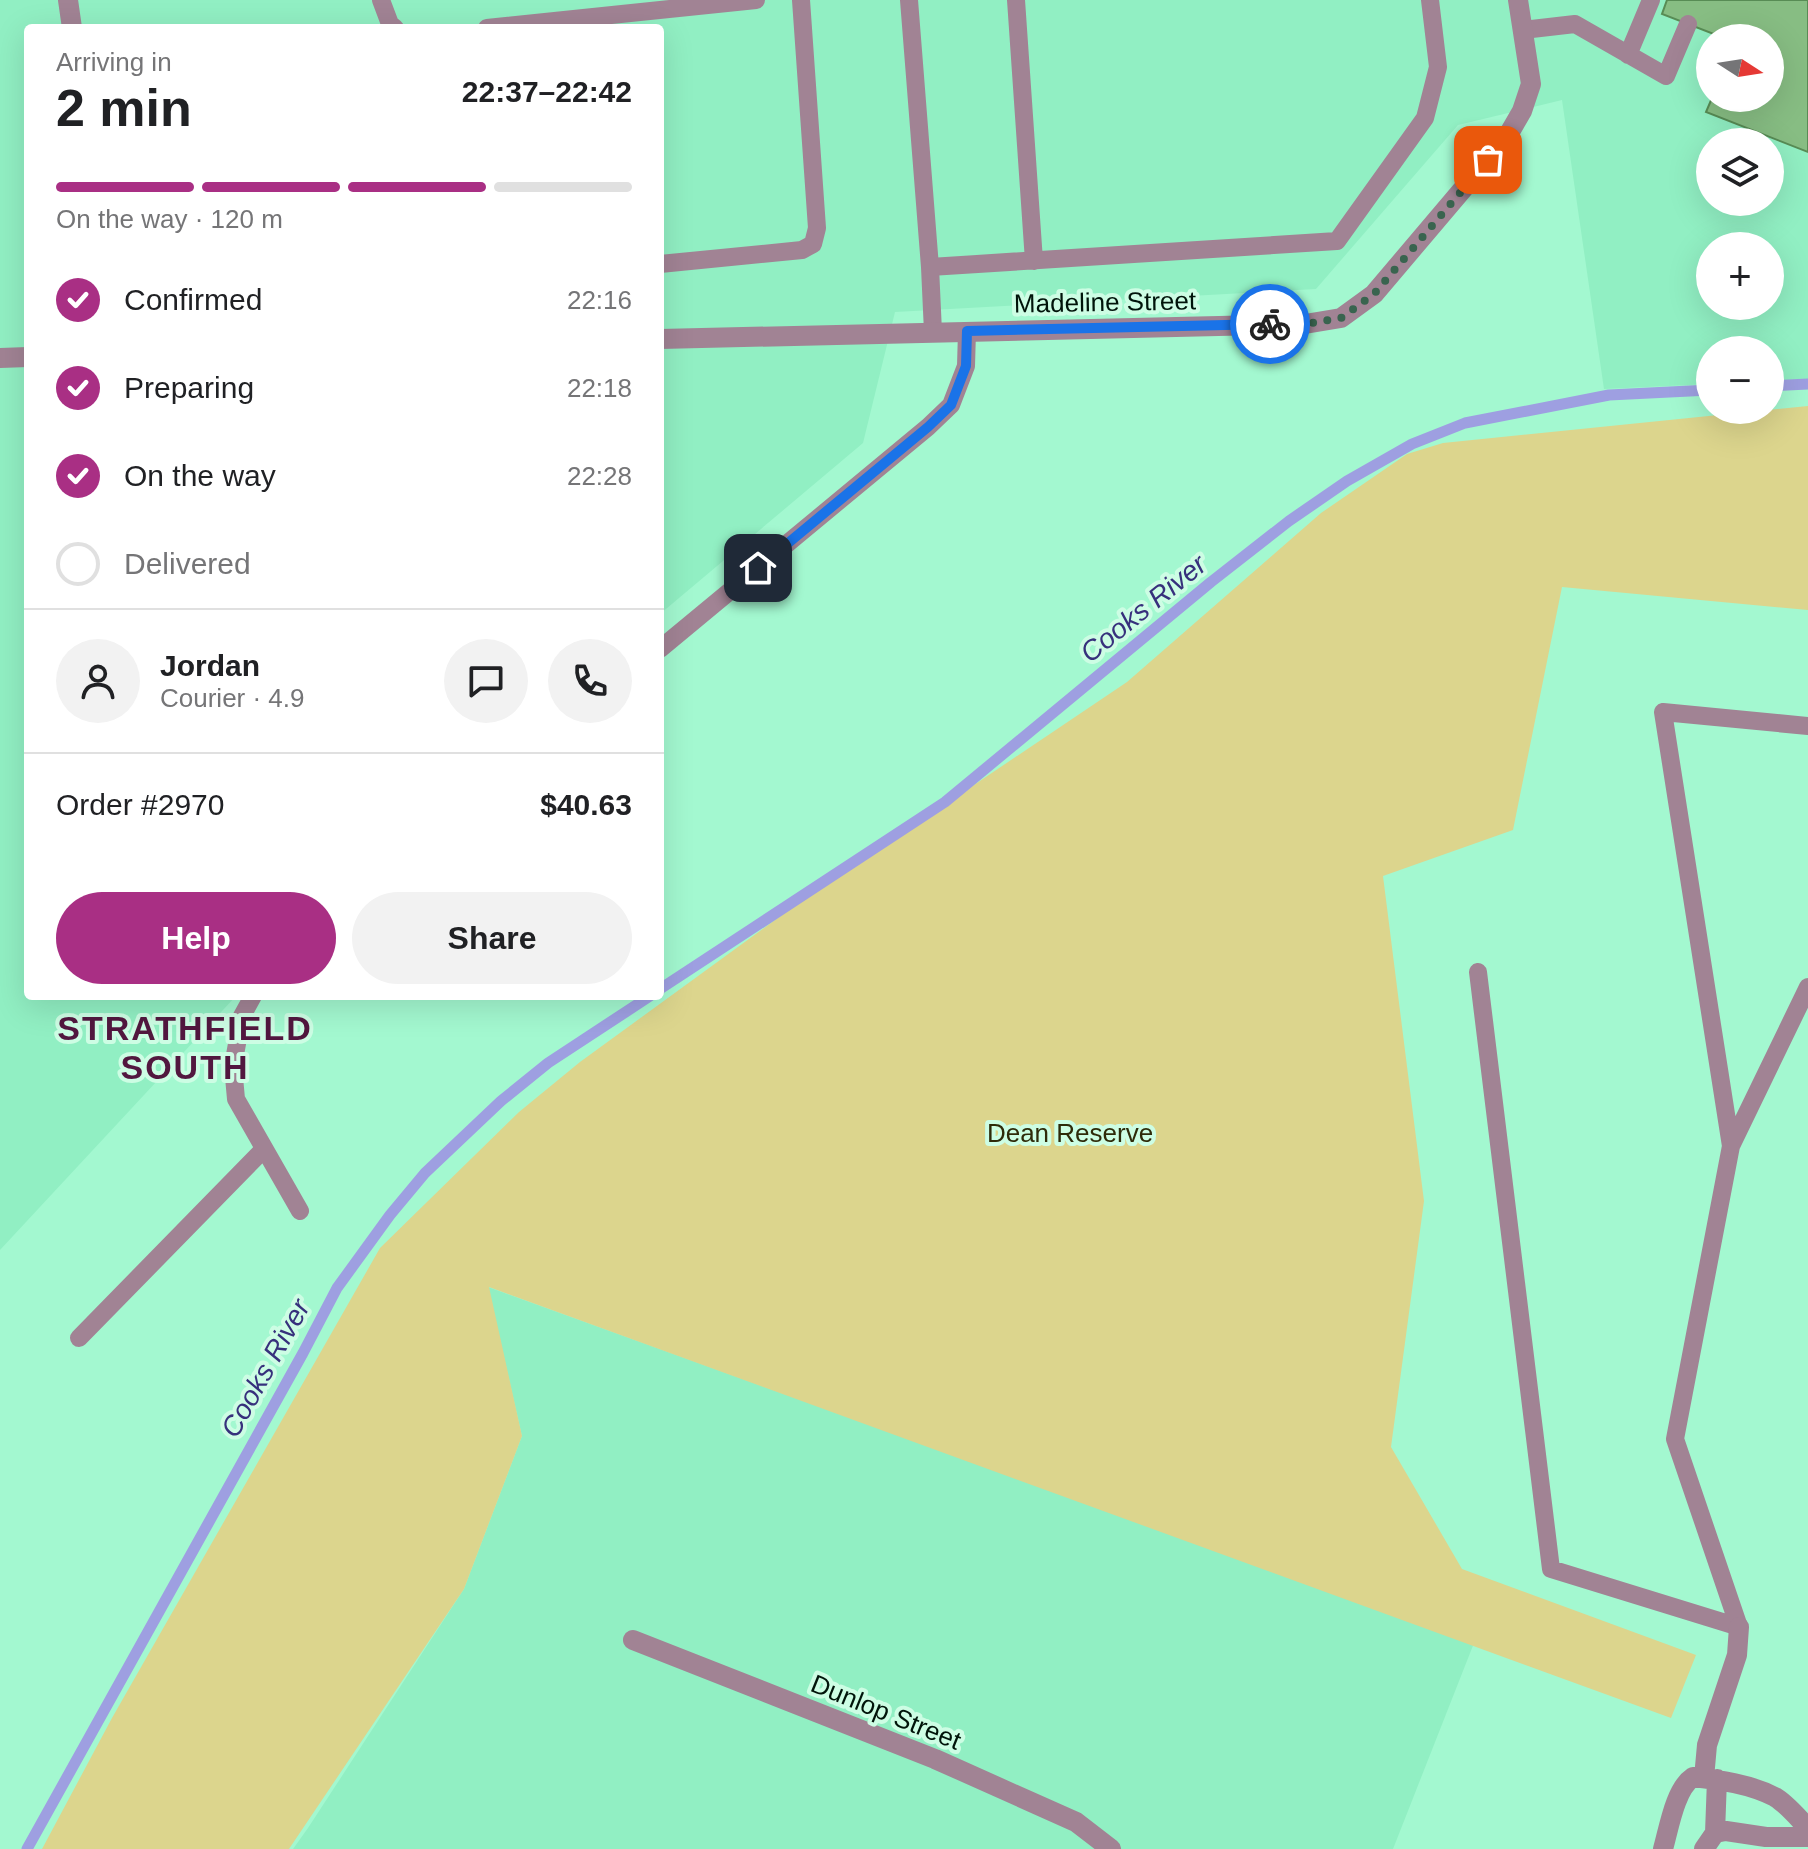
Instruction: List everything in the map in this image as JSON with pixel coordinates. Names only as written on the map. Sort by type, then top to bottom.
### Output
[{"type":"street","points":[[68,0],[71,24]]},
{"type":"street","points":[[1518,0],[1523,30]]},
{"type":"street","name":"Madeline Street","points":[[664,339],[1305,324],[1341,318],[1374,294],[1507,137],[1522,111],[1531,84],[1523,30]]},
{"type":"street","points":[[0,358],[24,357]]},
{"type":"street","points":[[1739,1627],[1737,1655],[1707,1745],[1705,1778],[1709,1841],[1726,1831],[1766,1837],[1808,1837]]},
{"type":"street","name":"Dunlop Street","points":[[633,1640],[935,1759],[1076,1822],[1111,1849]]},
{"type":"street","points":[[1663,1849],[1685,1783],[1705,1778],[1751,1788],[1777,1798],[1808,1828]]},
{"type":"lane","points":[[381,0],[390,24]]},
{"type":"lane","points":[[525,24],[756,0]]},
{"type":"lane","points":[[664,264],[802,250],[813,244],[817,228],[801,0]]},
{"type":"lane","points":[[909,0],[933,332]]},
{"type":"lane","points":[[1016,0],[1034,261]]},
{"type":"lane","points":[[930,267],[1337,241],[1425,118],[1438,67],[1430,0]]},
{"type":"lane","points":[[1628,55],[1651,0]]},
{"type":"lane","points":[[1523,30],[1575,24],[1666,76],[1688,24]]},
{"type":"lane","points":[[664,646],[951,405],[966,366],[967,331]]},
{"type":"lane","points":[[1731,1146],[1663,712],[1808,726]]},
{"type":"lane","points":[[1478,972],[1551,1569],[1739,1627]]},
{"type":"lane","points":[[1739,1627],[1675,1439],[1731,1146],[1808,987]]},
{"type":"lane","points":[[251,1000],[242,1016],[233,1066],[236,1099],[300,1211]]},
{"type":"lane","points":[[79,1338],[264,1149]]},
{"type":"shaded area","points":[[0,0],[1808,0],[1808,379],[1784,380],[1784,336],[1696,336],[1696,385],[1604,389],[1562,100],[1458,125],[1316,289],[895,312],[863,443],[664,611],[664,24],[24,24],[24,1000],[232,1000],[0,1250]]},
{"type":"shaded area","points":[[488,1287],[1474,1643],[1393,1849],[293,1849],[464,1589],[522,1436]]},
{"type":"green space","name":"Dean Reserve","points":[[1808,406],[1808,610],[1562,587],[1513,830],[1383,876],[1424,1201],[1391,1447],[1462,1569],[1696,1655],[1671,1718],[489,1287],[522,1436],[464,1589],[289,1849],[42,1849],[112,1718],[380,1248],[519,1112],[580,1062],[797,904],[1127,682],[1321,513],[1407,454],[1443,443],[1696,417],[1696,424],[1784,424],[1784,408]]},
{"type":"building","points":[[1667,0],[1808,0],[1808,152],[1784,143],[1784,128],[1747,128],[1706,112],[1784,112],[1784,24],[1696,24],[1696,27],[1662,14]]},
{"type":"waterway","name":"Cooks River","points":[[1784,385],[1808,384]]},
{"type":"waterway","name":"Cooks River","points":[[664,986],[945,802],[1211,582],[1289,521],[1347,481],[1412,444],[1465,423],[1609,395],[1696,391]]},
{"type":"waterway","name":"Cooks River","points":[[27,1849],[337,1288],[390,1215],[425,1173],[501,1101],[548,1063],[644,1000]]},
{"type":"way so far","points":[[1270,324],[1305,324],[1341,318],[1374,294],[1488,160]]},
{"type":"district","name":"STRATHFIELD SOUTH","points":[[185,1048]]},
{"type":"route","points":[[758,568],[951,405],[966,366],[967,331],[1270,324]]}]
